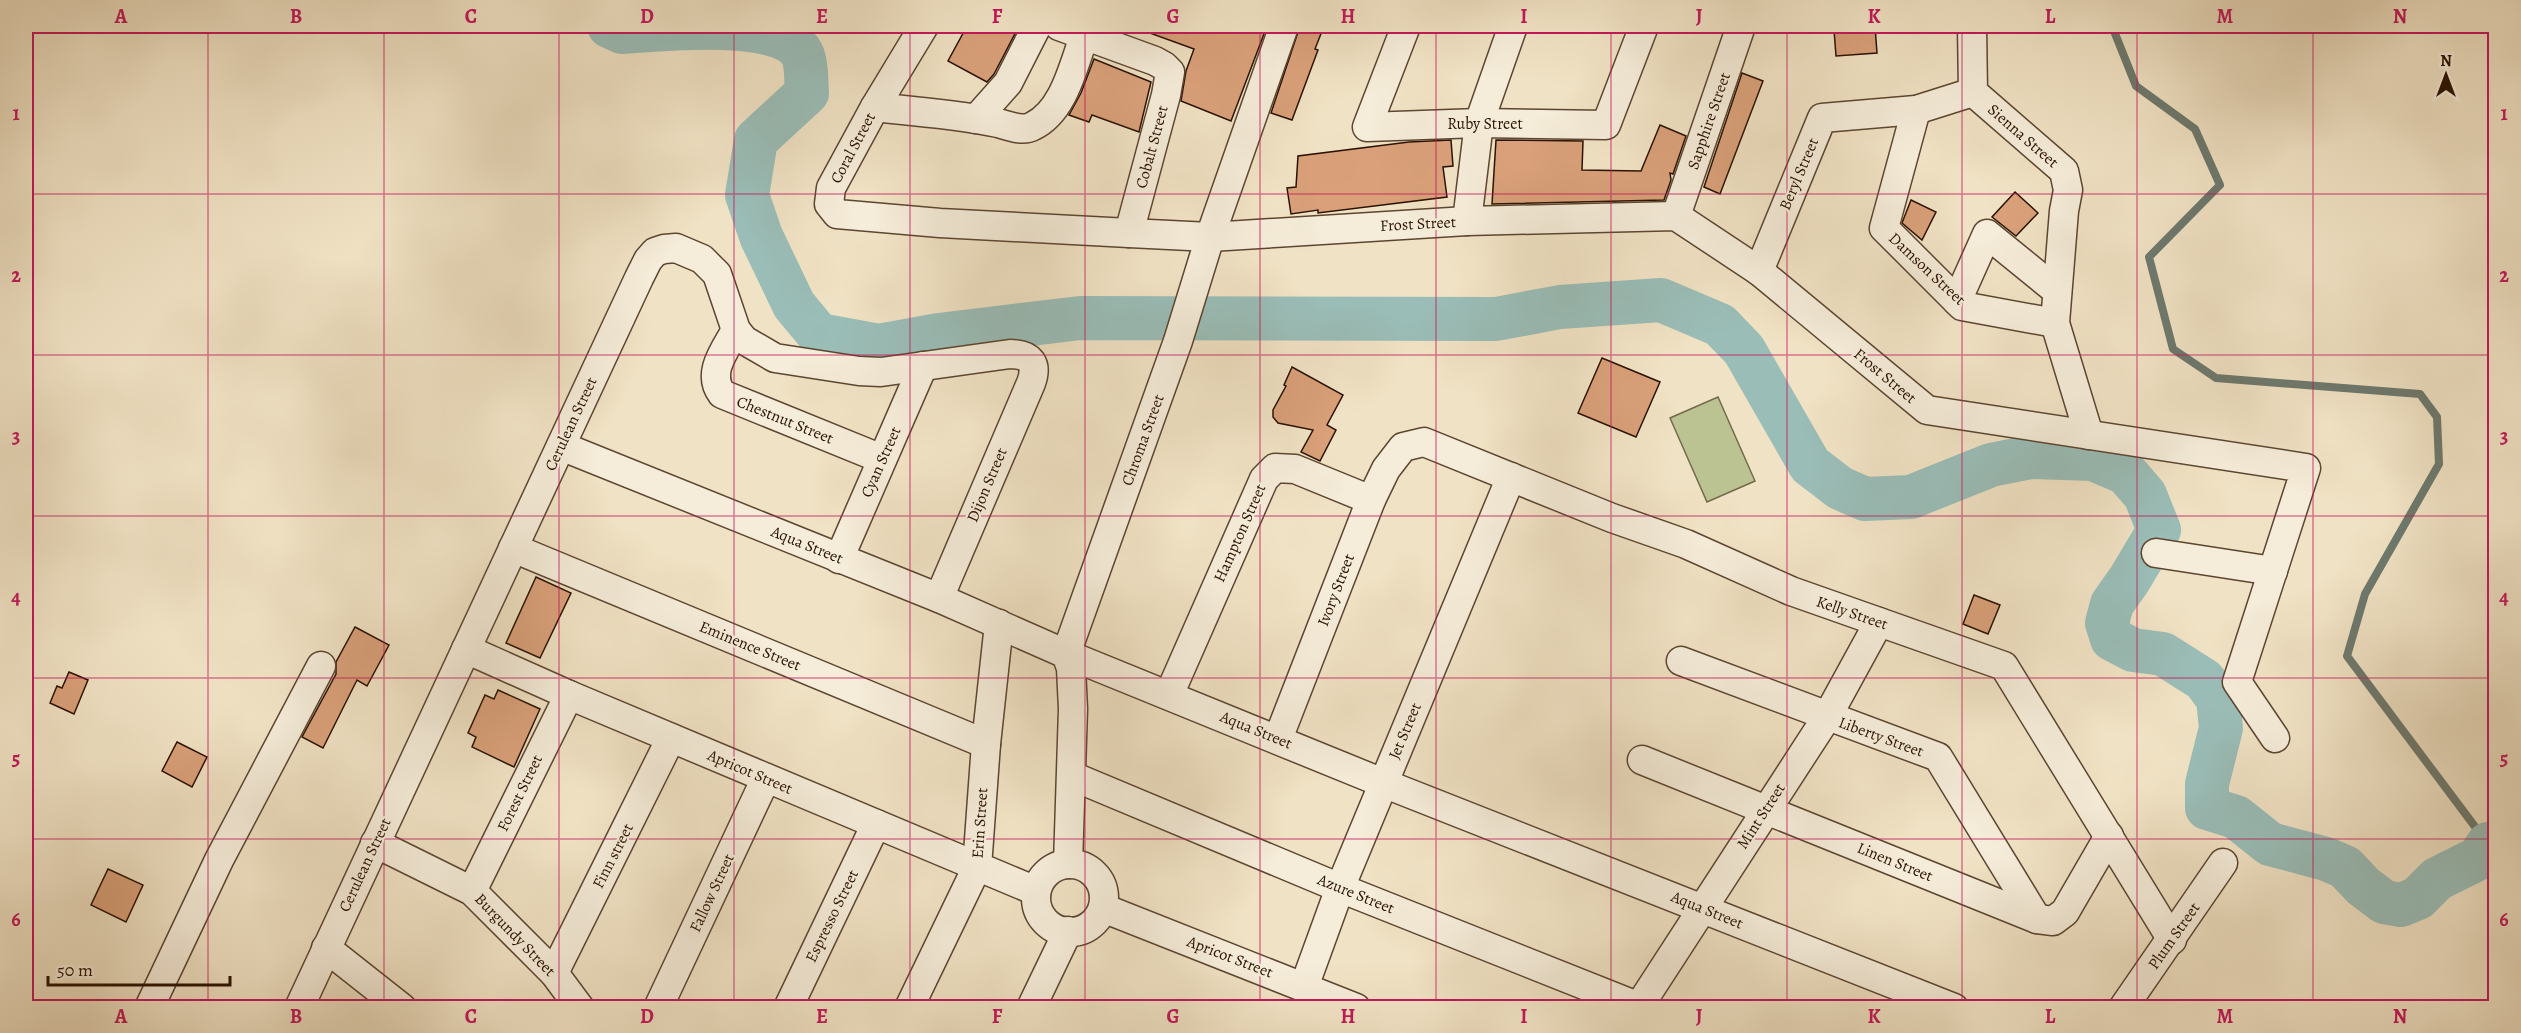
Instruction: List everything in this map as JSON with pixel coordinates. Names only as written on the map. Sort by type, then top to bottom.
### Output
[{"type":"street","name":"Coral Street","points":[[924,26],[875,107],[831,188],[829,204],[837,214],[940,223],[1129,233]]},
{"type":"street","points":[[976,119],[1008,83],[1037,26]]},
{"type":"street","name":"Chroma Street","points":[[1066,654],[1178,341],[1197,286],[1210,237],[1284,26]]},
{"type":"street","name":"Ruby Street","points":[[1406,26],[1367,127],[1479,123],[1606,124],[1644,26]]},
{"type":"street","points":[[1467,221],[1479,123],[1513,26]]},
{"type":"street","name":"Sapphire Street","points":[[1676,216],[1741,26]]},
{"type":"street","name":"Sienna Street","points":[[1972,26],[1973,92],[2064,171],[2068,190],[2064,211],[2055,323]]},
{"type":"street","name":"Cobalt Street","points":[[875,107],[976,119],[1016,128],[1033,127],[1052,110],[1063,94],[1072,31],[1155,61],[1170,72],[1129,233]]},
{"type":"street","name":"Beryl Street","points":[[1758,271],[1822,118],[1916,110],[1973,92]]},
{"type":"street","name":"Damson Street","points":[[1916,110],[1884,228],[1962,306],[2055,323]]},
{"type":"street","name":"Frost Street","points":[[1210,237],[1467,221],[1676,216],[1758,271],[1927,410],[2306,468],[2237,682],[2275,738]]},
{"type":"street","points":[[1129,233],[1210,237]]},
{"type":"street","points":[[1957,301],[1987,234],[2057,291]]},
{"type":"street","name":"Cerulean Street","points":[[299,1008],[639,278],[655,252],[676,248],[709,264],[717,274],[736,330]]},
{"type":"street","points":[[2055,323],[2089,435]]},
{"type":"street","points":[[736,330],[744,340],[775,358],[859,371],[881,372],[923,366]]},
{"type":"street","name":"Chestnut Street","points":[[736,330],[717,365],[715,385],[722,394],[882,459]]},
{"type":"street","name":"Dijon Street","points":[[923,366],[1019,354],[1029,358],[1034,364],[1035,371],[939,598]]},
{"type":"street","name":"Cyan Street","points":[[839,558],[923,366]]},
{"type":"street","name":"Kelly Street","points":[[1403,447],[1424,442],[1686,544],[1791,591],[2004,666],[2172,940]]},
{"type":"street","name":"Aqua Street","points":[[561,446],[939,598],[1066,654],[1383,783],[1954,1008]]},
{"type":"street","name":"Ivory Street","points":[[1278,739],[1371,500],[1393,457],[1403,447]]},
{"type":"street","name":"Hampton Street","points":[[1169,695],[1264,479],[1275,468],[1295,469],[1371,500]]},
{"type":"street","name":"Jet Street","points":[[1304,987],[1340,888],[1511,477]]},
{"type":"street","name":"Eminence Street","points":[[513,548],[986,744]]},
{"type":"street","points":[[2156,553],[2273,571]]},
{"type":"street","name":"Mint Street","points":[[1639,1007],[1827,717],[1879,622]]},
{"type":"street","name":"Erin Street","points":[[909,1008],[977,867],[986,744],[999,624]]},
{"type":"street","name":"Apricot Street","points":[[466,649],[569,695],[1036,891]]},
{"type":"street","points":[[1066,654],[1073,687],[1068,864]]},
{"type":"street","name":"Liberty Street","points":[[1681,661],[1938,758],[2037,919]]},
{"type":"street","points":[[149,1008],[219,860],[321,666]]},
{"type":"street","name":"Forest Street","points":[[472,891],[569,695]]},
{"type":"street","name":"Finn street","points":[[554,973],[671,738]]},
{"type":"street","name":"Linen Street","points":[[1642,760],[2037,919]]},
{"type":"street","name":"Azure Street","points":[[1071,776],[1340,888],[1639,1007]]},
{"type":"street","name":"Fallow Street","points":[[658,1008],[766,778]]},
{"type":"street","name":"Espresso Street","points":[[788,1008],[876,824]]},
{"type":"street","points":[[2037,919],[2053,921],[2065,912],[2109,836]]},
{"type":"street","name":"Burgundy Street","points":[[375,843],[472,891],[554,973],[580,1008]]},
{"type":"street","name":"Plum Street","points":[[2123,1008],[2223,863]]},
{"type":"street","points":[[1068,864],[1079,865],[1090,870],[1098,879],[1103,890],[1103,908],[1094,922],[1084,928],[1068,931],[1053,928],[1039,912],[1036,891],[1047,873],[1056,867],[1068,864]]},
{"type":"street","name":"Apricot Street","points":[[1103,908],[1356,1008]]},
{"type":"street","points":[[1031,1008],[1068,931]]},
{"type":"street","points":[[326,948],[402,1008]]},
{"type":"green space","points":[[1718,397],[1755,481],[1707,502],[1670,418]]},
{"type":"building","points":[[967,26],[1019,26],[994,74],[987,82],[948,61]]},
{"type":"building","points":[[1136,26],[1267,26],[1231,121],[1181,101],[1186,71],[1194,49],[1136,28]]},
{"type":"building","points":[[1300,26],[1324,26],[1315,49],[1318,50],[1292,120],[1271,113]]},
{"type":"building","points":[[1875,26],[1877,53],[1836,56],[1834,30]]},
{"type":"building","points":[[1094,59],[1151,82],[1139,132],[1092,115],[1089,122],[1069,115],[1081,93]]},
{"type":"building","points":[[1742,73],[1763,81],[1720,194],[1704,187]]},
{"type":"building","points":[[1660,125],[1686,136],[1673,174],[1670,173],[1671,180],[1664,200],[1492,204],[1496,140],[1583,141],[1582,170],[1641,171]]},
{"type":"building","points":[[1451,140],[1453,166],[1443,167],[1447,197],[1318,213],[1318,210],[1291,214],[1287,188],[1296,187],[1298,156],[1409,142]]},
{"type":"building","points":[[2015,192],[2038,213],[2016,236],[1992,217]]},
{"type":"building","points":[[1911,200],[1936,212],[1922,240],[1902,223]]},
{"type":"building","points":[[1602,358],[1660,382],[1636,437],[1578,413]]},
{"type":"building","points":[[1292,367],[1343,395],[1327,425],[1336,430],[1320,461],[1301,452],[1313,430],[1278,423],[1273,417],[1273,410],[1286,386],[1284,385]]},
{"type":"building","points":[[536,577],[571,593],[540,658],[506,643]]},
{"type":"building","points":[[1974,595],[2000,605],[1988,634],[1963,624]]},
{"type":"building","points":[[355,627],[389,645],[367,686],[357,680],[323,748],[302,737],[336,674],[336,662]]},
{"type":"building","points":[[69,672],[88,680],[74,714],[50,703],[57,686],[62,688]]},
{"type":"building","points":[[498,690],[540,709],[514,767],[472,747],[476,737],[468,733],[485,695],[494,699]]},
{"type":"building","points":[[177,742],[207,757],[192,787],[162,771]]},
{"type":"building","points":[[108,869],[143,885],[126,922],[91,905]]},
{"type":"waterway","points":[[609,26],[622,32],[691,28],[748,30],[773,35],[792,43],[803,56],[807,93],[756,140],[747,195],[761,236],[794,305],[819,335],[879,346],[939,335],[1080,318],[1496,319],[1560,307],[1661,300],[1720,325],[1744,350],[1810,465],[1840,488],[1865,499],[1911,497],[1991,465],[2030,457],[2093,459],[2126,473],[2145,495],[2159,530],[2112,604],[2107,623],[2112,639],[2133,650],[2163,654],[2204,680],[2218,699],[2221,728],[2207,784],[2207,808],[2236,817],[2270,844],[2326,859],[2345,867],[2363,886],[2384,902],[2401,905],[2418,898],[2437,879],[2479,858],[2488,844]]},
{"type":"waterway","points":[[2112,26],[2136,86],[2195,129],[2220,185],[2149,257],[2173,349],[2216,378],[2420,394],[2437,417],[2439,464],[2365,594],[2347,656],[2488,844]]}]
